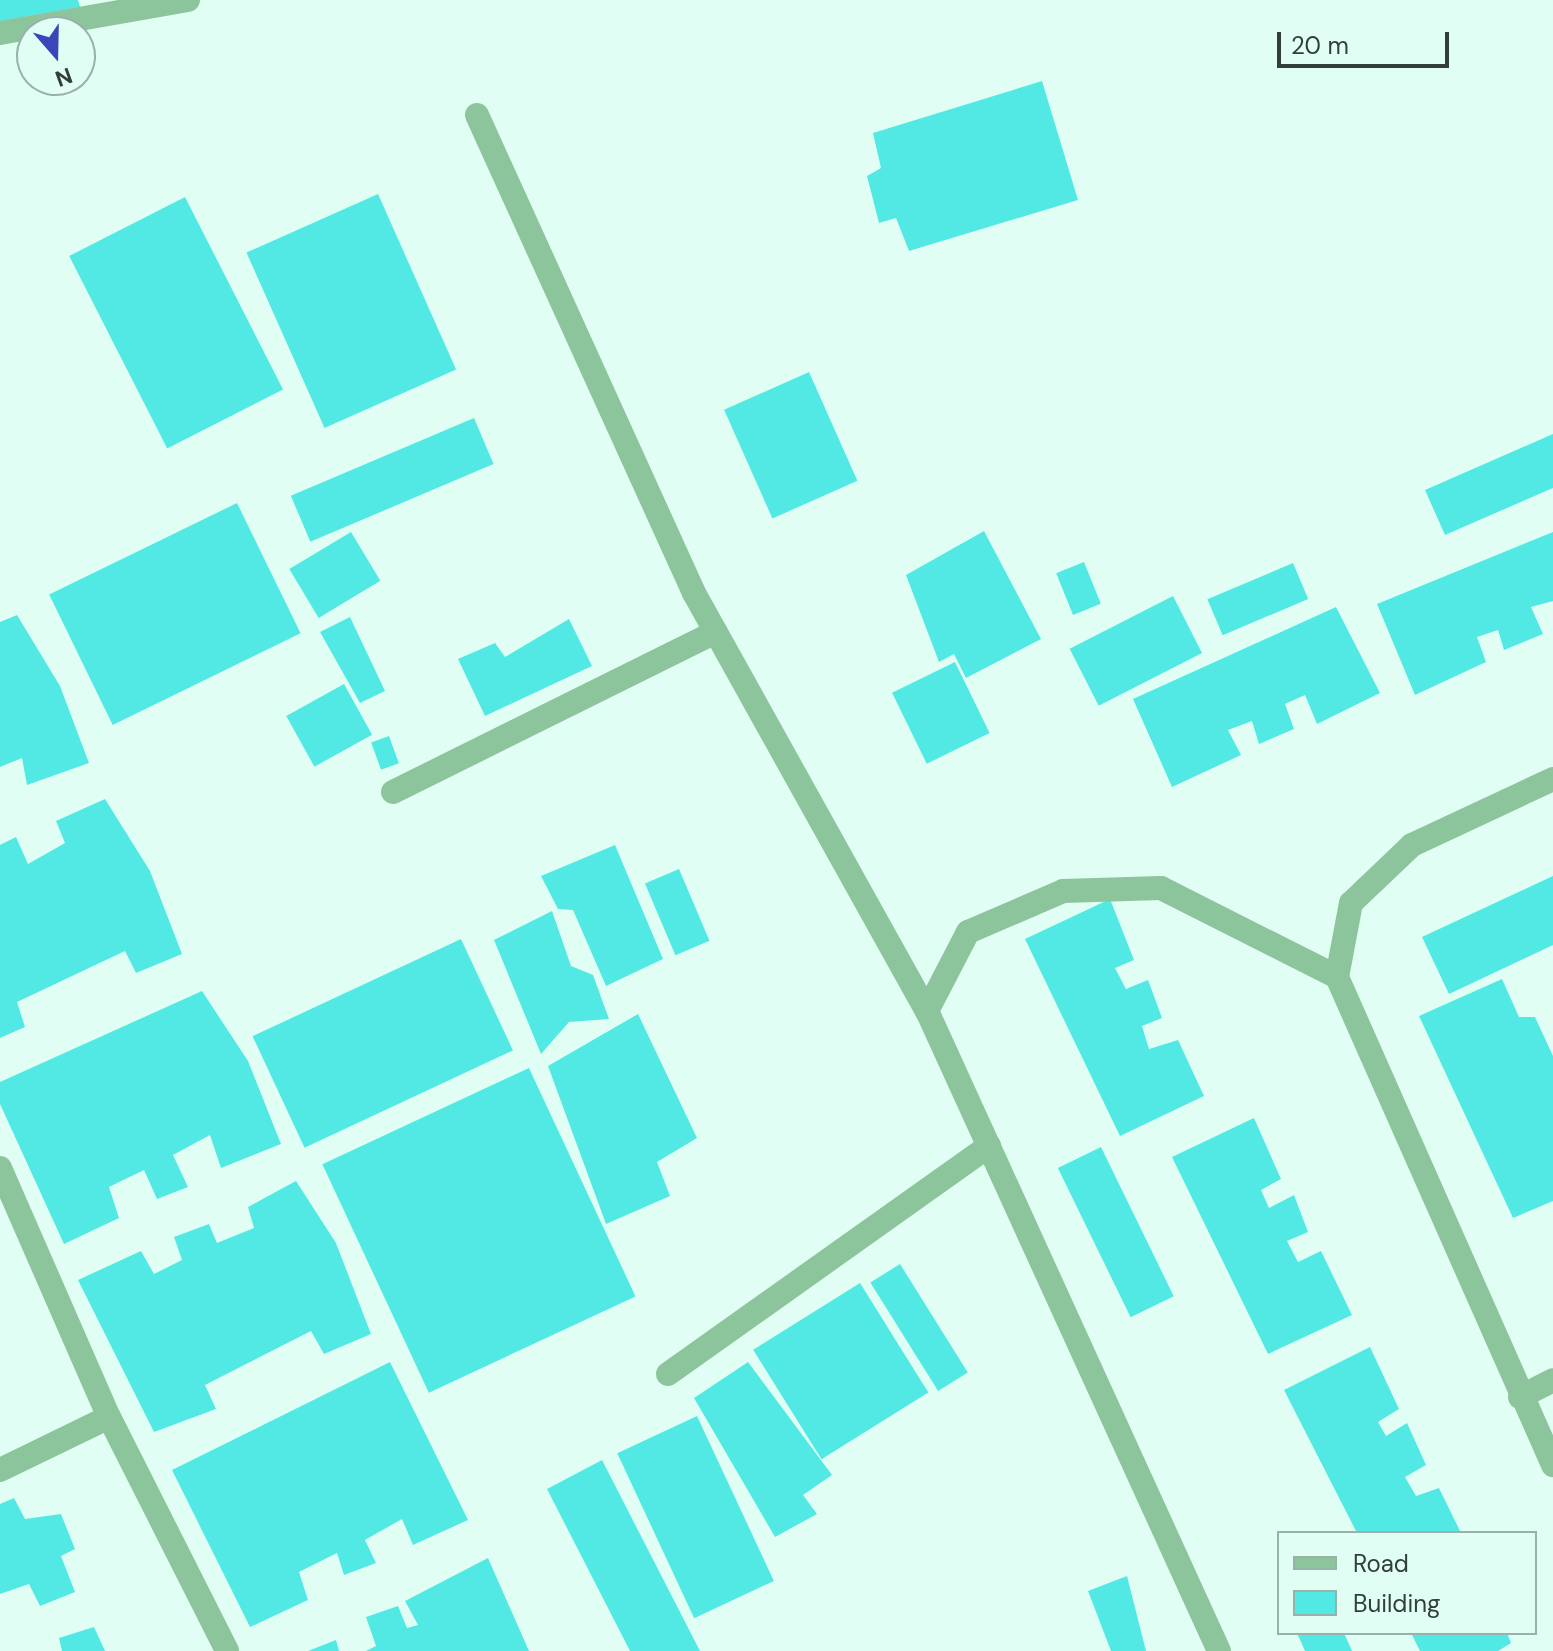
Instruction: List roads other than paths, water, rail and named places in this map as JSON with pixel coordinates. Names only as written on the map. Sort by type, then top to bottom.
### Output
[{"type":"street","points":[[0,33],[188,0]]},
{"type":"street","points":[[477,115],[715,632],[927,1011],[1219,1651]]},
{"type":"street","points":[[393,792],[715,632]]},
{"type":"street","points":[[1553,779],[1412,845],[1351,903],[1337,977],[1520,1397],[1553,1465]]},
{"type":"street","points":[[927,1011],[968,932],[1063,891],[1161,888],[1337,977]]},
{"type":"street","points":[[668,1374],[989,1146]]},
{"type":"street","points":[[0,1168],[109,1417],[227,1651]]},
{"type":"street","points":[[1520,1397],[1553,1380]]},
{"type":"street","points":[[0,1470],[109,1417]]}]
